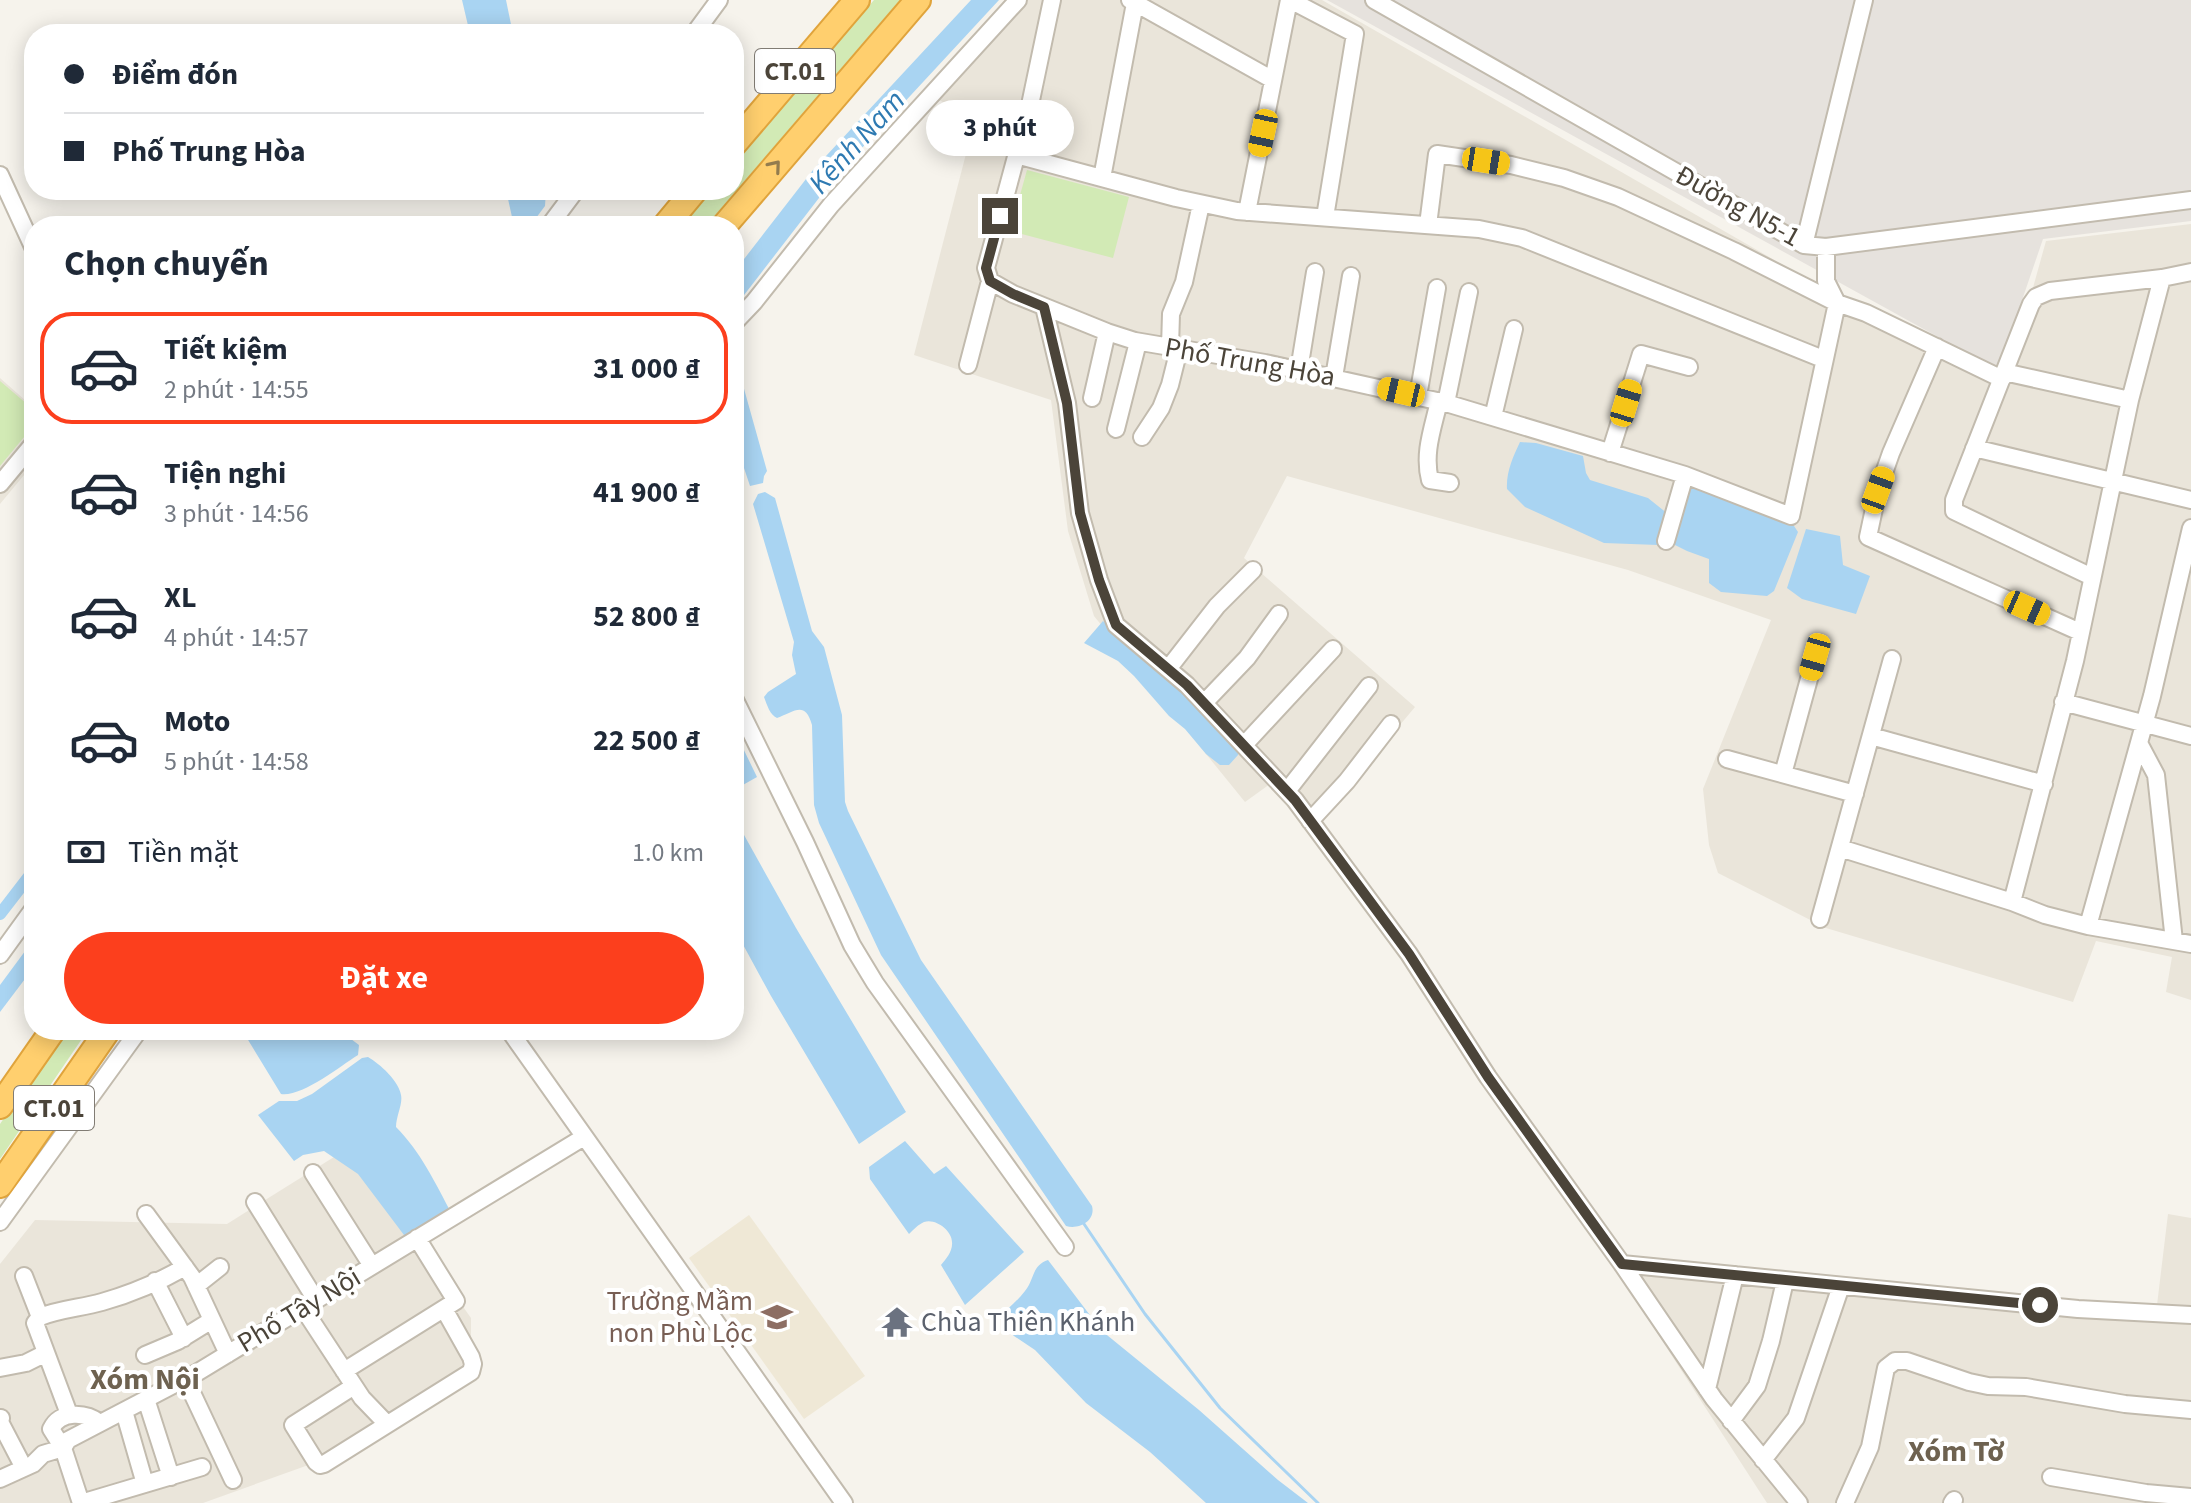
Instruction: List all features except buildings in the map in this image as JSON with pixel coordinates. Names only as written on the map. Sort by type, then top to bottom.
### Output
[{"type":"highway","name":"CT.01","points":[[744,132],[857,0]]},
{"type":"highway","name":"CT.01","points":[[733,216],[918,0]]},
{"type":"highway","points":[[673,216],[687,200]]},
{"type":"highway","name":"CT.01","points":[[0,1106],[46,1040]]},
{"type":"highway","name":"CT.01","points":[[0,1185],[102,1040]]},
{"type":"street","points":[[701,24],[719,0]]},
{"type":"street","points":[[744,312],[831,205],[1018,0]]},
{"type":"street","points":[[968,365],[990,281],[986,268],[1030,105],[1052,0]]},
{"type":"street","points":[[1247,212],[1290,0],[1355,34],[1325,217]]},
{"type":"street","name":"Đường N5-1","points":[[1374,0],[1804,245],[1826,247],[2191,200]]},
{"type":"street","points":[[1804,245],[1864,0]]},
{"type":"street","points":[[1102,178],[1133,2],[1273,80]]},
{"type":"street","points":[[1428,225],[1437,154],[1511,165],[1564,178],[1618,197],[1837,303],[1866,313],[2003,376],[2130,400]]},
{"type":"street","points":[[1016,155],[1201,204],[1247,212],[1479,229],[1522,238],[1823,359],[1837,303],[1826,281],[1826,247]]},
{"type":"street","points":[[0,175],[24,227]]},
{"type":"street","points":[[1142,437],[1161,408],[1170,385],[1174,348],[1171,314],[1184,282],[1201,204]]},
{"type":"street","points":[[1299,370],[1315,272]]},
{"type":"street","points":[[2092,577],[1954,511],[1954,500],[2036,297],[2050,291],[2191,272]]},
{"type":"street","points":[[1334,377],[1351,276]]},
{"type":"street","points":[[2012,902],[2075,661],[2130,400],[2162,278]]},
{"type":"street","name":"Phố Trung Hòa","points":[[990,281],[1044,307],[1138,342],[1299,370],[1442,402],[1685,475],[1791,516],[1823,359]]},
{"type":"street","points":[[1418,396],[1437,288]]},
{"type":"street","points":[[1450,483],[1430,480],[1426,457],[1469,292]]},
{"type":"street","points":[[1044,307],[1067,403],[1080,513],[1099,580],[1116,625],[1204,703],[1287,791],[1409,954],[1488,1077],[1707,1389],[1799,1503]]},
{"type":"street","points":[[1493,417],[1514,329]]},
{"type":"street","points":[[1092,398],[1107,332]]},
{"type":"street","points":[[1116,429],[1138,342]]},
{"type":"street","points":[[1937,347],[1891,453],[1878,490],[1868,537],[2080,632]]},
{"type":"street","points":[[1610,453],[1641,354],[1689,367]]},
{"type":"street","points":[[1974,448],[2191,500]]},
{"type":"street","points":[[0,484],[24,455]]},
{"type":"street","points":[[1667,535],[1685,475]]},
{"type":"street","points":[[2088,926],[2139,743],[2191,528]]},
{"type":"street","points":[[1168,669],[1217,606],[1253,570]]},
{"type":"street","points":[[1204,703],[1247,658],[1279,614]]},
{"type":"street","points":[[1244,745],[1333,649]]},
{"type":"street","points":[[1783,774],[1815,657]]},
{"type":"street","points":[[1820,919],[1892,659]]},
{"type":"street","points":[[1287,791],[1369,686]]},
{"type":"street","points":[[2063,702],[2191,736]]},
{"type":"street","points":[[744,718],[852,945],[875,983],[1065,1247]]},
{"type":"street","points":[[1310,821],[1359,767],[1391,724]]},
{"type":"street","points":[[1871,736],[2044,784]]},
{"type":"street","points":[[2139,743],[2156,775],[2174,941]]},
{"type":"street","points":[[1727,759],[1855,794]]},
{"type":"street","points":[[1840,848],[2045,915],[2088,926],[2191,944]]},
{"type":"street","points":[[0,955],[24,922]]},
{"type":"street","points":[[0,1222],[132,1040]]},
{"type":"street","points":[[516,1040],[844,1503]]},
{"type":"street","name":"Phố Tây Nội","points":[[0,1479],[33,1464],[43,1454],[63,1448],[68,1440],[228,1354],[584,1137]]},
{"type":"street","points":[[313,1173],[372,1266]]},
{"type":"street","points":[[255,1202],[344,1371],[362,1398],[387,1424]]},
{"type":"street","points":[[146,1214],[185,1267],[228,1354]]},
{"type":"street","points":[[344,1371],[456,1301],[417,1238]]},
{"type":"street","points":[[1622,1264],[2078,1309],[2191,1315]]},
{"type":"street","points":[[69,1414],[35,1323],[40,1317],[56,1310],[99,1303],[185,1267]]},
{"type":"street","points":[[196,1286],[220,1267]]},
{"type":"street","points":[[1707,1389],[1735,1275]]},
{"type":"street","points":[[24,1276],[40,1317]]},
{"type":"street","points":[[155,1281],[184,1338]]},
{"type":"street","points":[[1731,1421],[1757,1386],[1765,1367],[1785,1281]]},
{"type":"street","points":[[1763,1460],[1796,1418],[1841,1286]]},
{"type":"street","points":[[354,1386],[293,1425],[316,1462],[324,1464],[471,1372],[471,1357],[444,1309]]},
{"type":"street","points":[[145,1355],[184,1338],[212,1320]]},
{"type":"street","points":[[1,1366],[26,1363],[46,1353]]},
{"type":"street","points":[[1845,1503],[1870,1447],[1886,1368],[1895,1361],[1907,1361],[1988,1386],[2026,1387],[2125,1404],[2191,1410]]},
{"type":"street","points":[[185,1378],[233,1480]]},
{"type":"street","points":[[146,1399],[171,1477]]},
{"type":"street","points":[[124,1411],[145,1484]]},
{"type":"street","points":[[100,1423],[91,1416],[69,1414],[53,1424],[51,1429],[63,1448],[81,1503],[202,1467]]},
{"type":"street","points":[[1,1418],[0,1422],[24,1468]]},
{"type":"street","points":[[2051,1477],[2145,1498],[2191,1497]]},
{"type":"shaded area","points":[[1005,0],[1322,0],[1818,285],[2007,381],[2046,241],[2191,224],[2191,1000],[2166,992],[2172,957],[2096,941],[2073,1002],[1826,928],[1718,873],[1709,845],[1703,789],[1771,620],[1628,570],[1287,476],[1244,558],[1415,707],[1310,832],[1270,784],[1245,802],[1094,616],[1068,531],[1051,400],[914,355],[975,119],[922,91]]},
{"type":"shaded area","points":[[1327,0],[2191,0],[2191,221],[2043,239],[1998,370]]},
{"type":"shaded area","points":[[0,378],[24,399],[24,475],[0,504]]},
{"type":"shaded area","points":[[350,1147],[471,1318],[471,1366],[314,1463],[203,1503],[0,1503],[0,1264],[35,1220],[227,1224]]},
{"type":"shaded area","points":[[2168,1214],[2191,1218],[2191,1503],[1767,1503],[1608,1257],[1970,1292],[2157,1305]]},
{"type":"shaded area","name":"Trường Mầm non Phù Lộc","points":[[749,1215],[865,1376],[804,1419],[689,1258]]},
{"type":"green space","points":[[874,0],[900,0],[744,182],[744,150]]},
{"type":"green space","points":[[1027,170],[1129,197],[1113,258],[1010,231]]},
{"type":"green space","points":[[702,200],[728,200],[715,216],[689,216]]},
{"type":"green space","points":[[0,381],[24,401],[24,437],[0,466]]},
{"type":"green space","points":[[57,1040],[81,1040],[0,1159],[0,1124]]},
{"type":"water","points":[[462,0],[506,0],[511,24],[468,24]]},
{"type":"water","name":"Kênh Nam","points":[[971,0],[999,0],[836,176],[744,295],[744,259],[813,170]]},
{"type":"water","points":[[508,200],[545,200],[538,216],[512,216]]},
{"type":"water","points":[[744,389],[767,471],[763,483],[750,486],[744,468]]},
{"type":"water","points":[[1520,442],[1536,443],[1583,456],[1590,480],[1648,498],[1668,514],[1662,547],[1604,543],[1525,507],[1507,489],[1509,471]]},
{"type":"water","points":[[1686,485],[1792,523],[1798,532],[1774,591],[1767,596],[1721,592],[1709,583],[1709,559],[1671,543]]},
{"type":"water","points":[[765,492],[775,498],[812,631],[824,647],[842,715],[845,802],[848,811],[921,960],[1092,1206],[1089,1220],[1081,1225],[1066,1226],[881,955],[819,823],[814,805],[812,725],[809,717],[798,710],[777,718],[772,715],[764,697],[796,674],[792,655],[794,642],[753,504],[758,494]]},
{"type":"water","points":[[1806,529],[1840,536],[1843,565],[1870,576],[1856,614],[1802,599],[1787,588]]},
{"type":"water","points":[[1103,621],[1239,744],[1238,755],[1229,765],[1220,765],[1206,754],[1118,661],[1084,643]]},
{"type":"water","points":[[744,750],[757,777],[744,784]]},
{"type":"water","points":[[744,835],[906,1112],[859,1144],[744,946]]},
{"type":"water","points":[[24,953],[24,980],[0,1012],[0,985]]},
{"type":"water","points":[[248,1040],[352,1040],[359,1045],[358,1055],[331,1073],[299,1091],[281,1094]]},
{"type":"water","points":[[368,1057],[397,1084],[401,1099],[396,1127],[420,1157],[452,1214],[407,1239],[358,1174],[324,1151],[303,1155],[294,1161],[258,1115],[279,1101],[297,1101],[312,1094],[362,1058]]},
{"type":"water","points":[[905,1141],[934,1174],[946,1166],[1024,1252],[965,1305],[941,1265],[951,1249],[949,1234],[942,1226],[929,1221],[909,1234],[870,1179],[869,1167]]},
{"type":"water","points":[[1048,1260],[1102,1331],[1308,1503],[1206,1503],[1150,1452],[1086,1403],[1035,1350],[1002,1325],[1000,1316],[1025,1291],[1036,1269]]},
{"type":"waterway","points":[[0,914],[24,883]]},
{"type":"waterway","points":[[1082,1221],[1145,1314],[1220,1408],[1318,1503]]},
{"type":"place","name":"Trường Mầm non Phù Lộc","points":[[777,1317]]},
{"type":"place","name":"Chùa Thiên Khánh","points":[[897,1322]]},
{"type":"district","name":"Xóm Nội","points":[[145,1379]]},
{"type":"district","name":"Xóm Tờ","points":[[1956,1451]]},
{"type":"route","points":[[1000,216],[986,268],[990,281],[1044,307],[1067,403],[1080,513],[1099,580],[1116,625],[1187,685],[1295,800],[1409,954],[1488,1077],[1622,1264],[2040,1305]]}]
